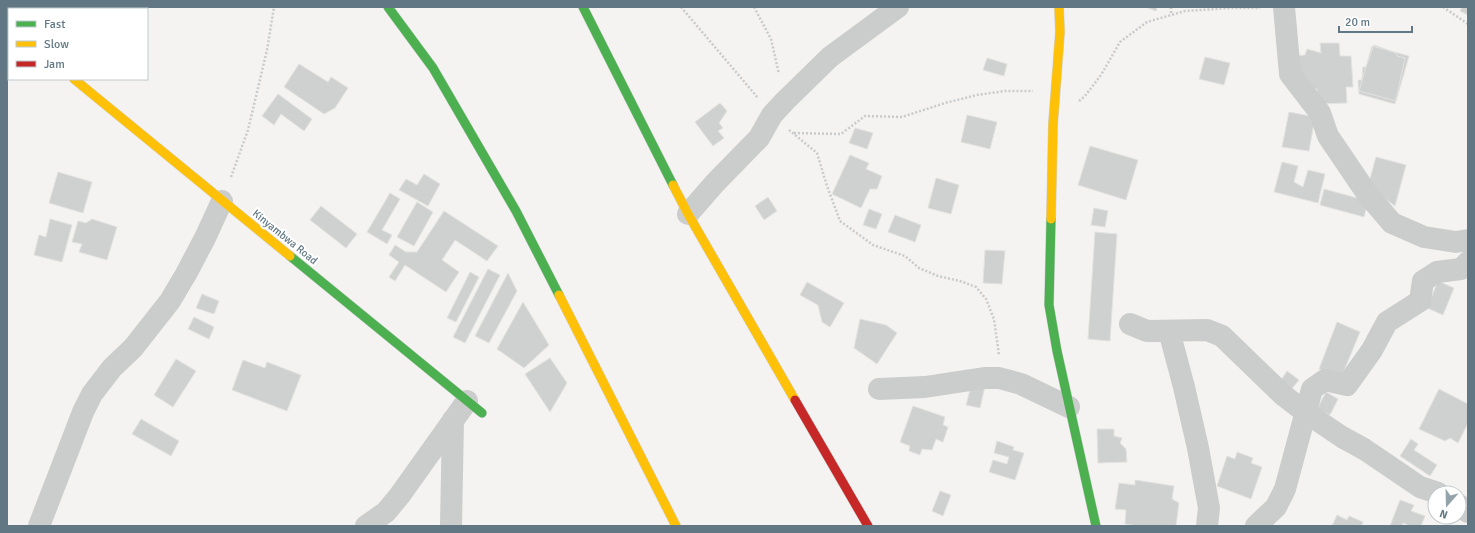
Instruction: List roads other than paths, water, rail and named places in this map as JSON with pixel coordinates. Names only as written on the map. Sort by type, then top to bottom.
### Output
[{"type":"street","points":[[388,7],[433,68],[516,211],[676,526]]},
{"type":"street","points":[[583,7],[688,214],[868,526]]},
{"type":"street","points":[[688,214],[715,183],[759,138],[778,108],[830,57],[898,7]]},
{"type":"street","points":[[1059,7],[1060,32],[1053,124],[1049,305],[1096,526]]},
{"type":"street","points":[[1285,8],[1290,74],[1320,113],[1328,136],[1368,195],[1392,223],[1424,237],[1456,242],[1468,240]]},
{"type":"street","name":"Kinyambwa Road","points":[[75,80],[474,407]]},
{"type":"street","points":[[39,526],[82,412],[92,394],[112,368],[133,348],[170,301],[205,238],[222,201]]},
{"type":"street","points":[[1256,526],[1276,507],[1285,489],[1312,389],[1325,380],[1347,385],[1372,350],[1387,322],[1420,301],[1423,282],[1437,272],[1461,269],[1468,262]]},
{"type":"street","points":[[1130,324],[1147,331],[1207,330],[1222,336],[1283,396],[1342,437],[1364,449],[1420,487],[1427,489]]},
{"type":"street","points":[[1168,331],[1184,387],[1198,448],[1209,508],[1207,526]]},
{"type":"street","points":[[879,389],[924,387],[984,378],[999,378],[1021,384],[1070,407]]},
{"type":"street","points":[[366,526],[386,512],[400,495],[453,420],[474,407]]},
{"type":"street","points":[[451,526],[453,420]]}]
